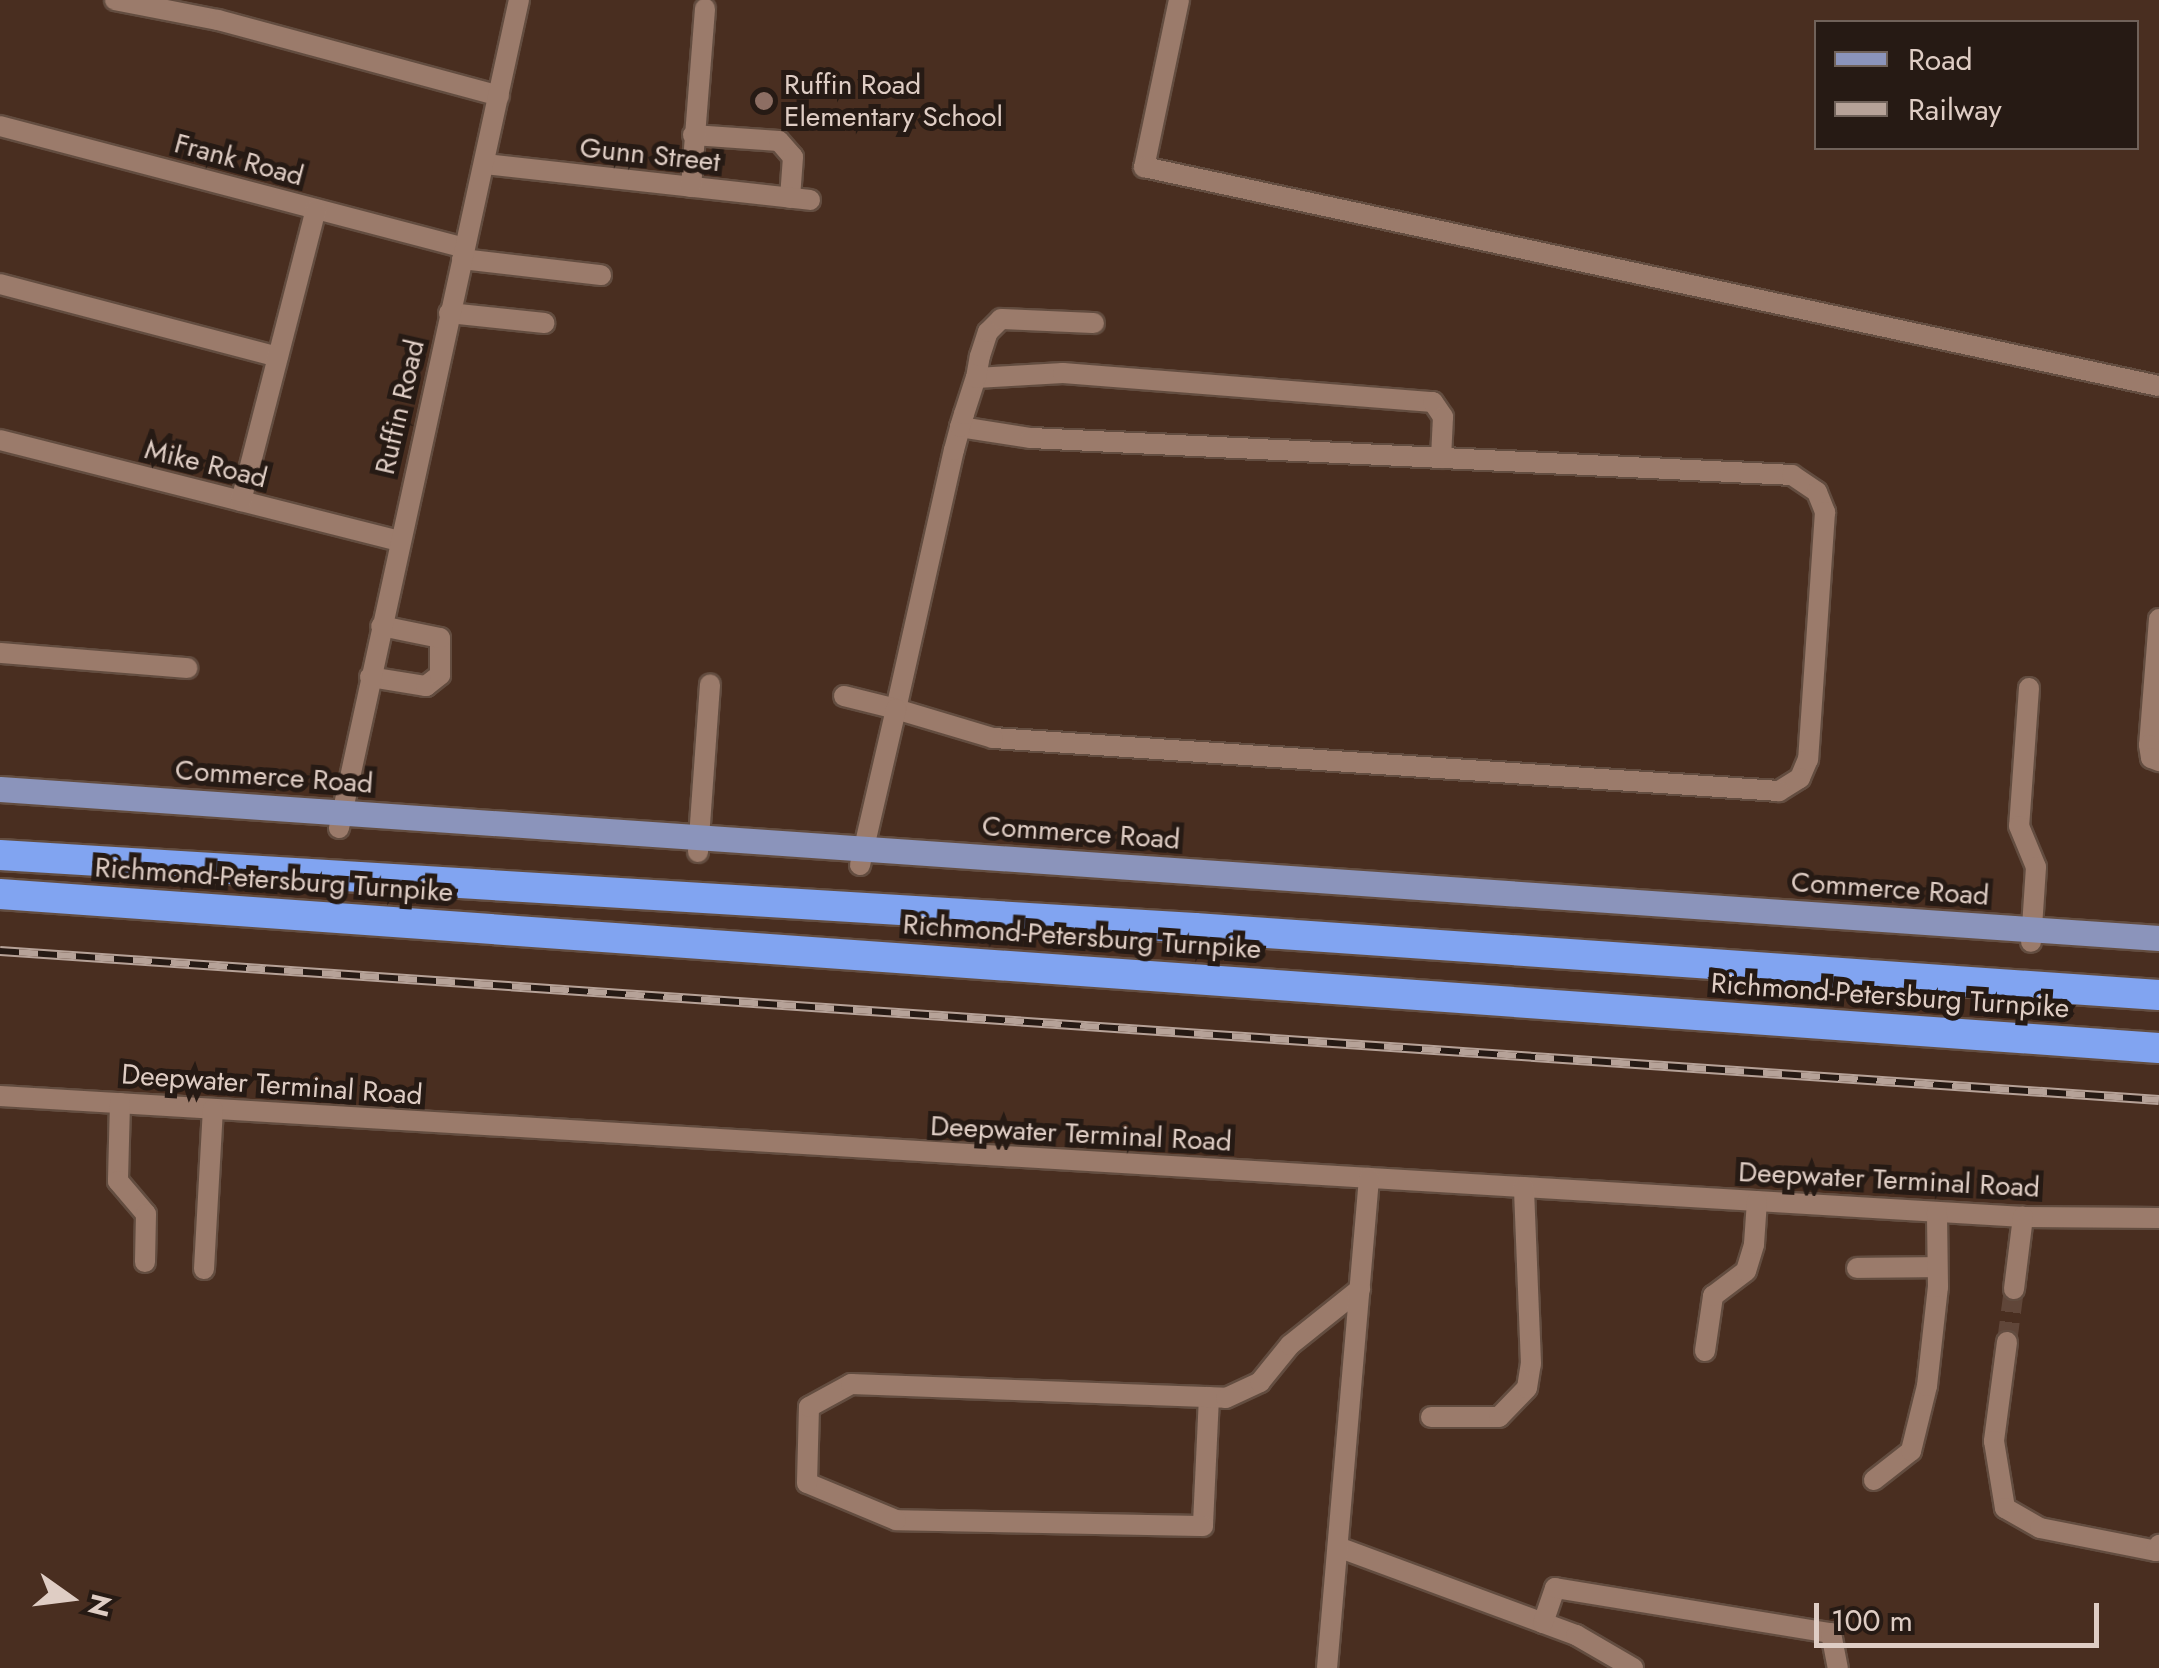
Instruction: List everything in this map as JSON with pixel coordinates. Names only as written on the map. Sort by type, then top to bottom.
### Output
[{"type":"highway","name":"Richmond-Petersburg Turnpike","points":[[0,855],[1215,929],[2159,995]]},
{"type":"highway","name":"Richmond-Petersburg Turnpike","points":[[0,894],[2159,1048]]},
{"type":"main road","name":"Commerce Road","points":[[0,788],[341,820]]},
{"type":"main road","name":"Commerce Road","points":[[0,804],[341,820],[2031,935],[2159,938]]},
{"type":"main road","name":"Commerce Road","points":[[2031,935],[2159,951]]},
{"type":"street","points":[[115,0],[218,20],[499,96]]},
{"type":"street","name":"Ruffin Road","points":[[341,820],[398,541],[519,0]]},
{"type":"street","points":[[1179,0],[1144,168],[2159,386]]},
{"type":"street","points":[[691,187],[706,9]]},
{"type":"street","name":"Frank Road","points":[[0,126],[316,209],[463,254],[601,275]]},
{"type":"street","name":"Gunn Street","points":[[485,164],[800,199],[793,157],[779,140],[693,135]]},
{"type":"street","points":[[241,501],[316,209]]},
{"type":"street","points":[[0,284],[278,356]]},
{"type":"street","points":[[450,313],[544,322]]},
{"type":"street","points":[[862,857],[960,427],[988,332],[1002,318],[1094,323]]},
{"type":"street","points":[[976,378],[1063,373],[1433,402],[1443,417],[1441,458]]},
{"type":"street","points":[[844,696],[976,734],[1013,739],[1779,791],[1800,778],[1808,758],[1826,512],[1818,492],[1792,475],[1031,438],[960,427]]},
{"type":"street","name":"Mike Road","points":[[0,440],[398,541]]},
{"type":"street","points":[[2159,619],[2149,745],[2152,758],[2159,761]]},
{"type":"street","points":[[370,677],[426,686],[440,675],[440,638],[380,626]]},
{"type":"street","points":[[0,653],[187,668]]},
{"type":"street","points":[[698,844],[710,684]]},
{"type":"street","points":[[2029,688],[2018,826],[2036,867],[2031,935]]},
{"type":"street","name":"Deepwater Terminal Road","points":[[0,1096],[1937,1212],[2159,1218]]},
{"type":"street","points":[[120,1104],[118,1181],[146,1214],[145,1262]]},
{"type":"street","points":[[204,1268],[214,1110]]},
{"type":"street","points":[[1327,1668],[1368,1178]]},
{"type":"street","points":[[1430,1417],[1499,1417],[1528,1388],[1531,1364],[1524,1187]]},
{"type":"street","points":[[1705,1351],[1713,1296],[1746,1270],[1754,1244],[1757,1201]]},
{"type":"street","points":[[1874,1480],[1912,1451],[1927,1386],[1938,1267],[1937,1212]]},
{"type":"street","points":[[2014,1289],[2023,1216]]},
{"type":"street","points":[[1857,1268],[1938,1267]]},
{"type":"street","points":[[1209,1397],[1203,1526],[896,1520],[807,1483],[809,1407],[851,1384],[1209,1397],[1226,1398],[1260,1382],[1290,1346],[1360,1289]]},
{"type":"street","points":[[2006,1342],[1994,1441],[2005,1508],[2040,1528],[2156,1551],[2159,1545]]},
{"type":"street","points":[[1338,1546],[1542,1623],[1634,1668]]},
{"type":"street","points":[[1542,1623],[1556,1588],[1831,1633],[1838,1668]]},
{"type":"tunnel","points":[[2007,1342],[2014,1289]]},
{"type":"railway","points":[[0,951],[2159,1100]]},
{"type":"place","name":"Ruffin Road Elementary School","points":[[764,101]]}]
